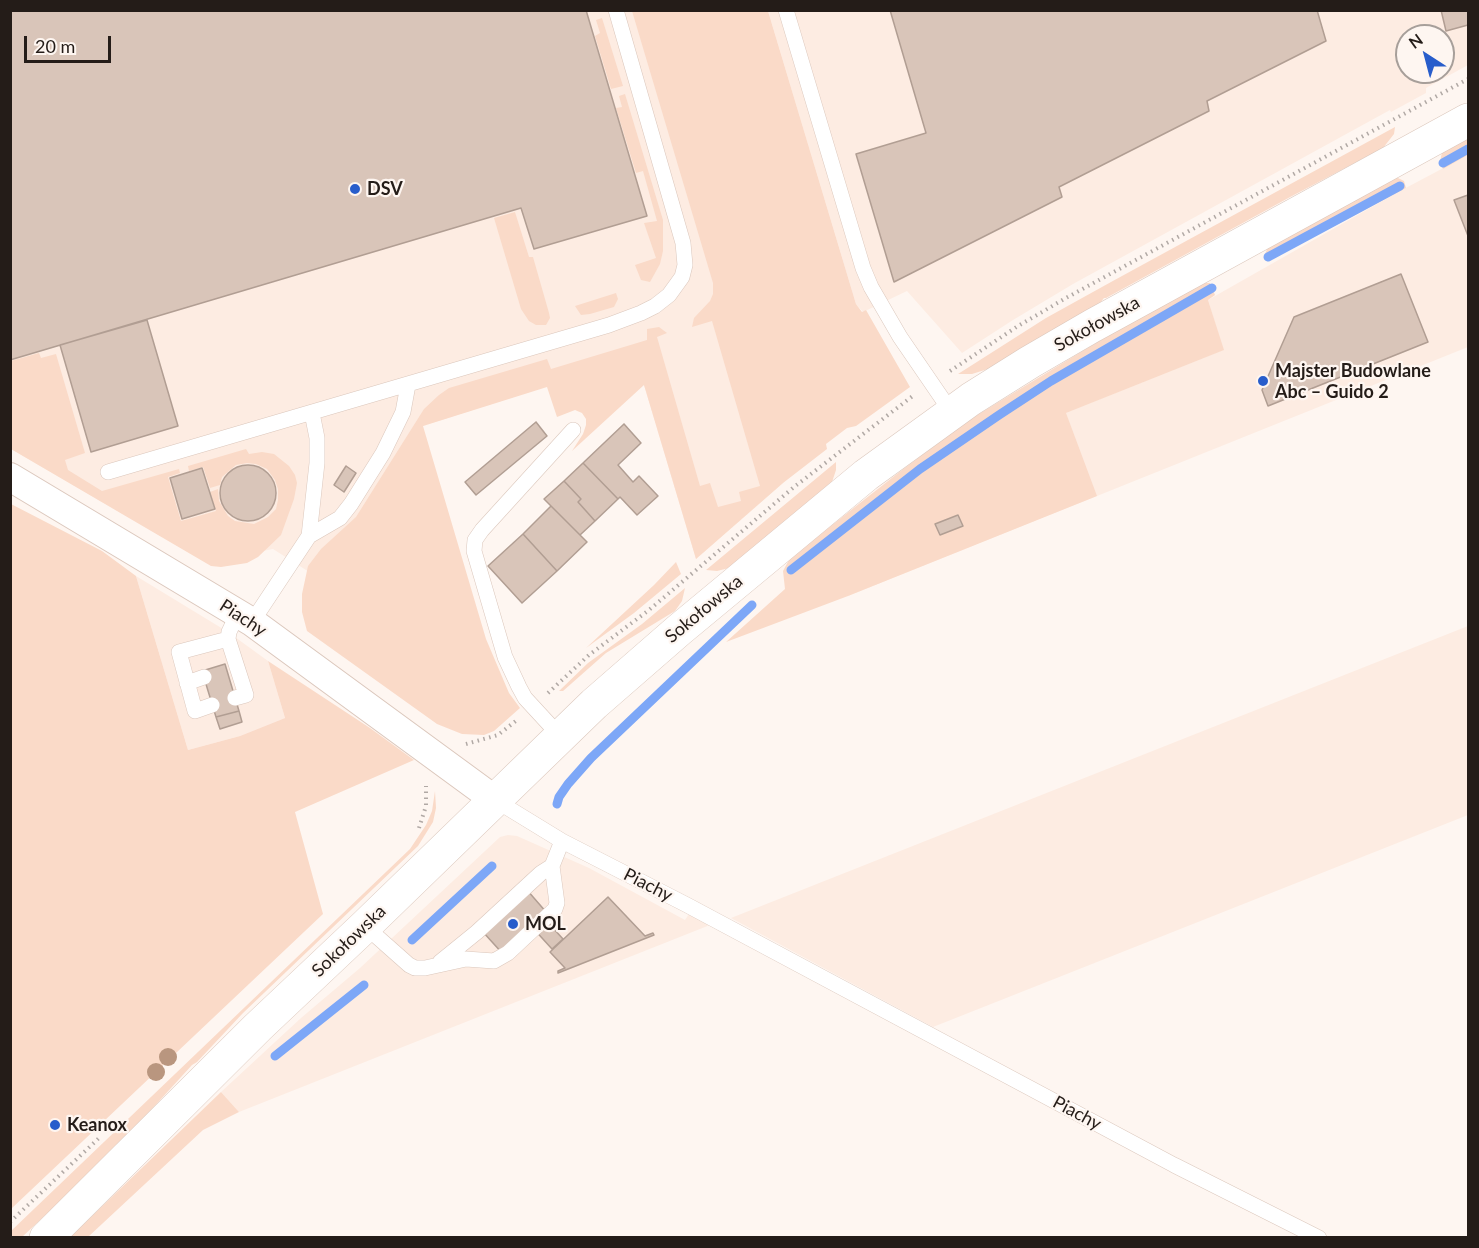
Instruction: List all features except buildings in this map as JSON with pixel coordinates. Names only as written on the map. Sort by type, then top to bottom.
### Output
[{"type":"street","name":"Sokołowska","points":[[46,1238],[258,1027],[560,736],[644,661],[866,474],[952,413],[1030,362],[1468,120]]},
{"type":"street","name":"Piachy","points":[[10,477],[245,617],[495,800]]},
{"type":"lane","points":[[108,472],[408,385],[640,314],[669,295],[682,277],[685,256],[679,225],[616,10]]},
{"type":"lane","points":[[786,10],[863,268],[871,287],[900,336],[952,413]]},
{"type":"lane","points":[[235,698],[246,695],[232,668],[228,632],[245,617],[309,536],[340,518],[351,504],[383,453],[403,412],[408,385]]},
{"type":"lane","points":[[309,536],[317,463],[317,438],[312,412]]},
{"type":"lane","points":[[560,736],[525,698],[505,657],[474,551],[475,540],[482,530],[573,430]]},
{"type":"lane","points":[[212,705],[195,711],[179,652],[228,639]]},
{"type":"lane","points":[[187,682],[204,677]]},
{"type":"lane","name":"Piachy","points":[[495,800],[562,841],[687,905],[1174,1166],[1319,1238]]},
{"type":"lane","points":[[365,926],[409,965],[425,968],[466,959],[490,962],[508,953],[555,909],[557,903],[552,866],[562,841]]},
{"type":"lane","points":[[432,967],[445,959],[532,880],[552,866]]},
{"type":"shaded area","name":"DSV","points":[[647,10],[783,483],[696,559],[644,385],[548,386],[423,426],[317,577],[273,549],[205,562],[11,449],[11,11]]},
{"type":"shaded area","points":[[632,11],[768,11],[856,304],[862,312],[866,310],[910,387],[856,426],[847,428],[826,444],[827,449],[783,483],[696,559],[644,385],[572,451],[583,434],[586,419],[582,413],[575,410],[557,417],[547,387],[423,426],[486,639],[509,693],[520,708],[494,731],[484,735],[462,734],[437,724],[307,631],[302,612],[302,594],[308,566],[321,549],[356,517],[424,409],[439,395],[449,388],[547,359],[551,369],[647,340],[647,329],[659,327],[667,333],[657,337],[700,486],[710,483],[718,507],[741,501],[739,492],[760,486],[712,321],[692,327],[694,318],[710,301],[713,294],[713,283]]},
{"type":"shaded area","points":[[768,11],[1468,11],[1468,65],[1455,72],[1455,24],[1395,24],[1395,84],[1433,84],[1426,88],[1426,93],[1391,112],[1390,110],[1073,284],[962,353],[907,291],[863,312],[856,304]]},
{"type":"shaded area","points":[[602,18],[623,86],[611,89],[595,36],[600,33],[596,20]]},
{"type":"shaded area","points":[[625,94],[663,220],[663,251],[660,264],[650,282],[641,280],[635,265],[656,258],[644,223],[657,221],[643,171],[636,173],[616,108],[622,107],[619,96]]},
{"type":"shaded area","points":[[1395,127],[1394,134],[1383,148],[1104,298],[1100,303],[994,367],[972,374],[958,374],[1046,318]]},
{"type":"shaded area","points":[[1468,138],[1468,155],[1443,169],[1440,162],[1442,152]]},
{"type":"shaded area","name":"Majster Budowlane Abc – Guido 2","points":[[1468,155],[1468,347],[848,596],[940,463],[1223,350],[1208,300]]},
{"type":"shaded area","points":[[1396,177],[1404,181],[1406,188],[1274,258],[1267,259],[1265,254],[1268,247]]},
{"type":"shaded area","points":[[515,212],[529,257],[533,257],[549,313],[550,318],[546,325],[536,325],[529,321],[521,309],[494,218]]},
{"type":"shaded area","points":[[1203,283],[1210,283],[1215,295],[1208,300],[1224,350],[1066,413],[1097,496],[848,596],[726,642],[785,589],[783,571],[790,558],[902,470],[969,420],[1099,341]]},
{"type":"shaded area","points":[[616,293],[618,299],[614,307],[581,315],[575,306]]},
{"type":"shaded area","points":[[39,353],[41,358],[56,354],[85,453],[65,460],[68,470],[102,491],[179,469],[180,473],[168,477],[181,521],[216,511],[210,492],[218,489],[219,501],[228,516],[235,521],[254,524],[268,517],[276,509],[278,489],[267,469],[256,464],[236,465],[222,477],[220,485],[210,488],[203,467],[189,471],[188,466],[246,449],[249,454],[262,452],[274,454],[289,466],[297,483],[294,499],[281,535],[258,557],[247,563],[221,567],[211,566],[11,449],[11,361]]},
{"type":"shaded area","points":[[836,462],[832,482],[729,568],[717,571],[706,570]]},
{"type":"shaded area","points":[[11,504],[102,551],[136,576],[188,750],[240,736],[285,718],[268,661],[414,760],[295,812],[323,914],[11,1209]]},
{"type":"shaded area","points":[[676,562],[681,574],[634,613],[586,648],[654,585]]},
{"type":"shaded area","points":[[136,576],[228,632],[268,661],[285,718],[240,736],[188,750]]},
{"type":"shaded area","points":[[685,588],[682,601],[675,611],[606,653],[563,691],[559,691],[588,663],[642,624]]},
{"type":"shaded area","points":[[1468,626],[1468,815],[933,1027],[731,918]]},
{"type":"shaded area","points":[[435,791],[436,808],[433,822],[418,846],[243,1013],[110,1155],[22,1237],[11,1238],[11,1231],[410,849],[426,825],[432,811]]},
{"type":"shaded area","points":[[517,836],[589,868],[685,920],[689,914],[710,925],[239,1112],[221,1092],[301,1018],[360,968],[500,837]]},
{"type":"shaded area","points":[[221,1092],[239,1112],[203,1130],[88,1237],[69,1238]]},
{"type":"waterway","points":[[1443,163],[1468,149]]},
{"type":"waterway","points":[[1268,257],[1400,186]]},
{"type":"waterway","points":[[791,570],[920,469],[999,415],[1051,381],[1212,288]]},
{"type":"waterway","points":[[557,804],[568,784],[591,758],[752,605]]},
{"type":"waterway","points":[[412,940],[492,866]]},
{"type":"waterway","points":[[275,1056],[364,985]]},
{"type":"place","name":"DSV","points":[[355,189]]},
{"type":"place","name":"Majster Budowlane Abc – Guido 2","points":[[1263,381]]},
{"type":"place","name":"MOL","points":[[513,924]]},
{"type":"place","name":"Keanox","points":[[55,1125]]}]
